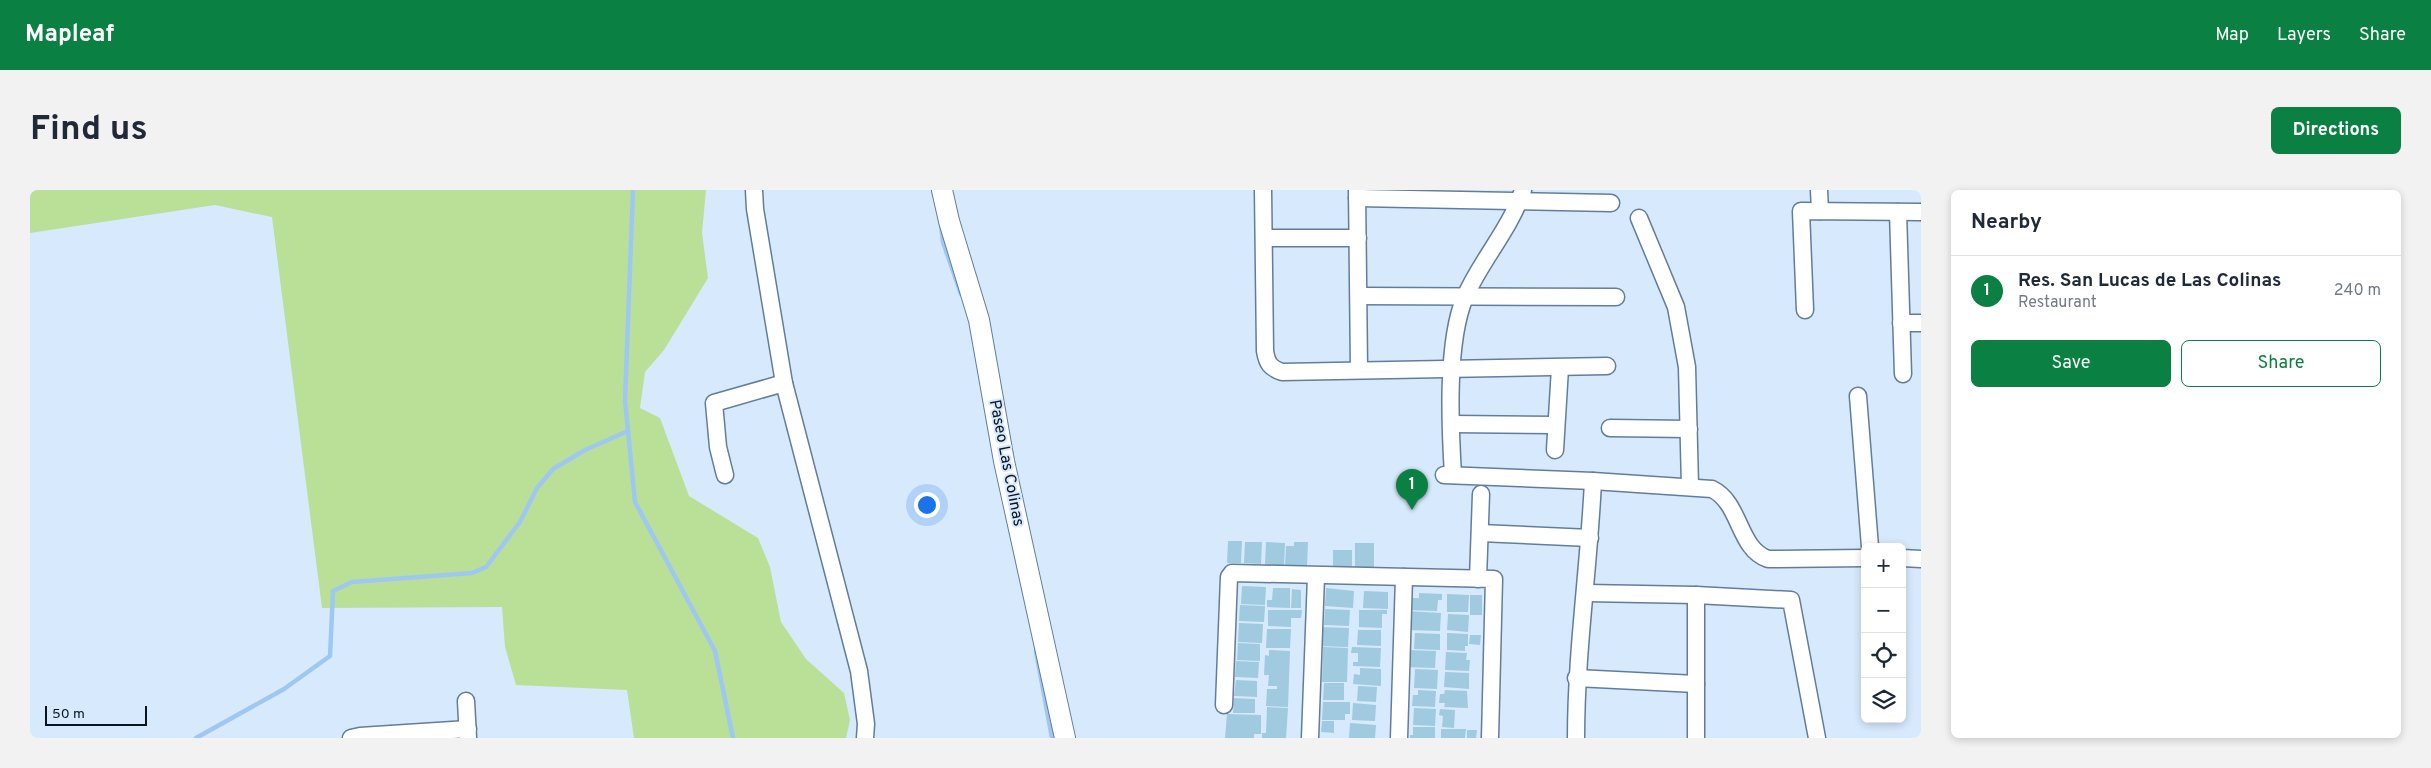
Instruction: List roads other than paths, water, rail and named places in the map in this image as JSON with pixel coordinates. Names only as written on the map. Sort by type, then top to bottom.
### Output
[{"type":"street","points":[[754,190],[755,209],[784,383],[859,671],[866,738]]},
{"type":"street","name":"Paseo Las Colinas","points":[[942,190],[949,221],[979,320],[1006,470],[1066,738]]},
{"type":"street","points":[[1264,190],[1264,351],[1266,362],[1273,369],[1282,372],[1359,369],[1607,366]]},
{"type":"street","points":[[1819,190],[1820,212]]},
{"type":"street","points":[[1359,369],[1357,194],[1521,195],[1611,203]]},
{"type":"street","points":[[1521,195],[1502,236],[1465,297],[1455,328],[1452,369],[1452,424],[1448,475],[1690,486],[1712,489],[1721,494],[1728,502],[1753,550],[1759,556],[1768,559],[1861,558]]},
{"type":"street","points":[[1805,310],[1801,212],[1921,212]]},
{"type":"street","points":[[1898,212],[1903,374]]},
{"type":"street","points":[[1639,218],[1676,307],[1688,367],[1690,486]]},
{"type":"street","points":[[1264,238],[1358,238]]},
{"type":"street","points":[[1359,296],[1616,298]]},
{"type":"street","points":[[1901,323],[1921,323]]},
{"type":"street","points":[[1555,450],[1560,368]]},
{"type":"street","points":[[725,475],[718,447],[714,403],[784,383]]},
{"type":"street","points":[[1858,396],[1870,543]]},
{"type":"street","points":[[1452,424],[1556,425]]},
{"type":"street","points":[[1610,428],[1689,429]]},
{"type":"street","points":[[1576,738],[1576,678],[1580,626],[1586,593],[1594,481]]},
{"type":"street","points":[[1478,578],[1481,494]]},
{"type":"street","points":[[1480,533],[1590,538]]},
{"type":"street","points":[[1906,558],[1921,558]]},
{"type":"street","points":[[1224,705],[1229,577],[1232,573],[1494,579],[1490,738]]},
{"type":"street","points":[[1310,738],[1316,576]]},
{"type":"street","points":[[1399,738],[1404,577]]},
{"type":"street","points":[[1586,593],[1696,595],[1791,600],[1817,738]]},
{"type":"street","points":[[1696,595],[1696,738]]},
{"type":"street","points":[[1576,678],[1696,684]]},
{"type":"street","points":[[350,738],[468,734],[466,701]]},
{"type":"waterway","points":[[633,190],[625,400],[635,502],[715,651],[733,738]]},
{"type":"waterway","points":[[941,225],[943,242],[961,294]]},
{"type":"waterway","points":[[196,738],[284,689],[330,656],[333,591],[352,582],[472,573],[486,567],[520,522],[537,488],[553,469],[585,450],[628,431]]},
{"type":"waterway","points":[[1036,651],[1052,738]]},
{"type":"place","name":"Res. San Lucas de Las Colinas","points":[[1412,510]]}]
